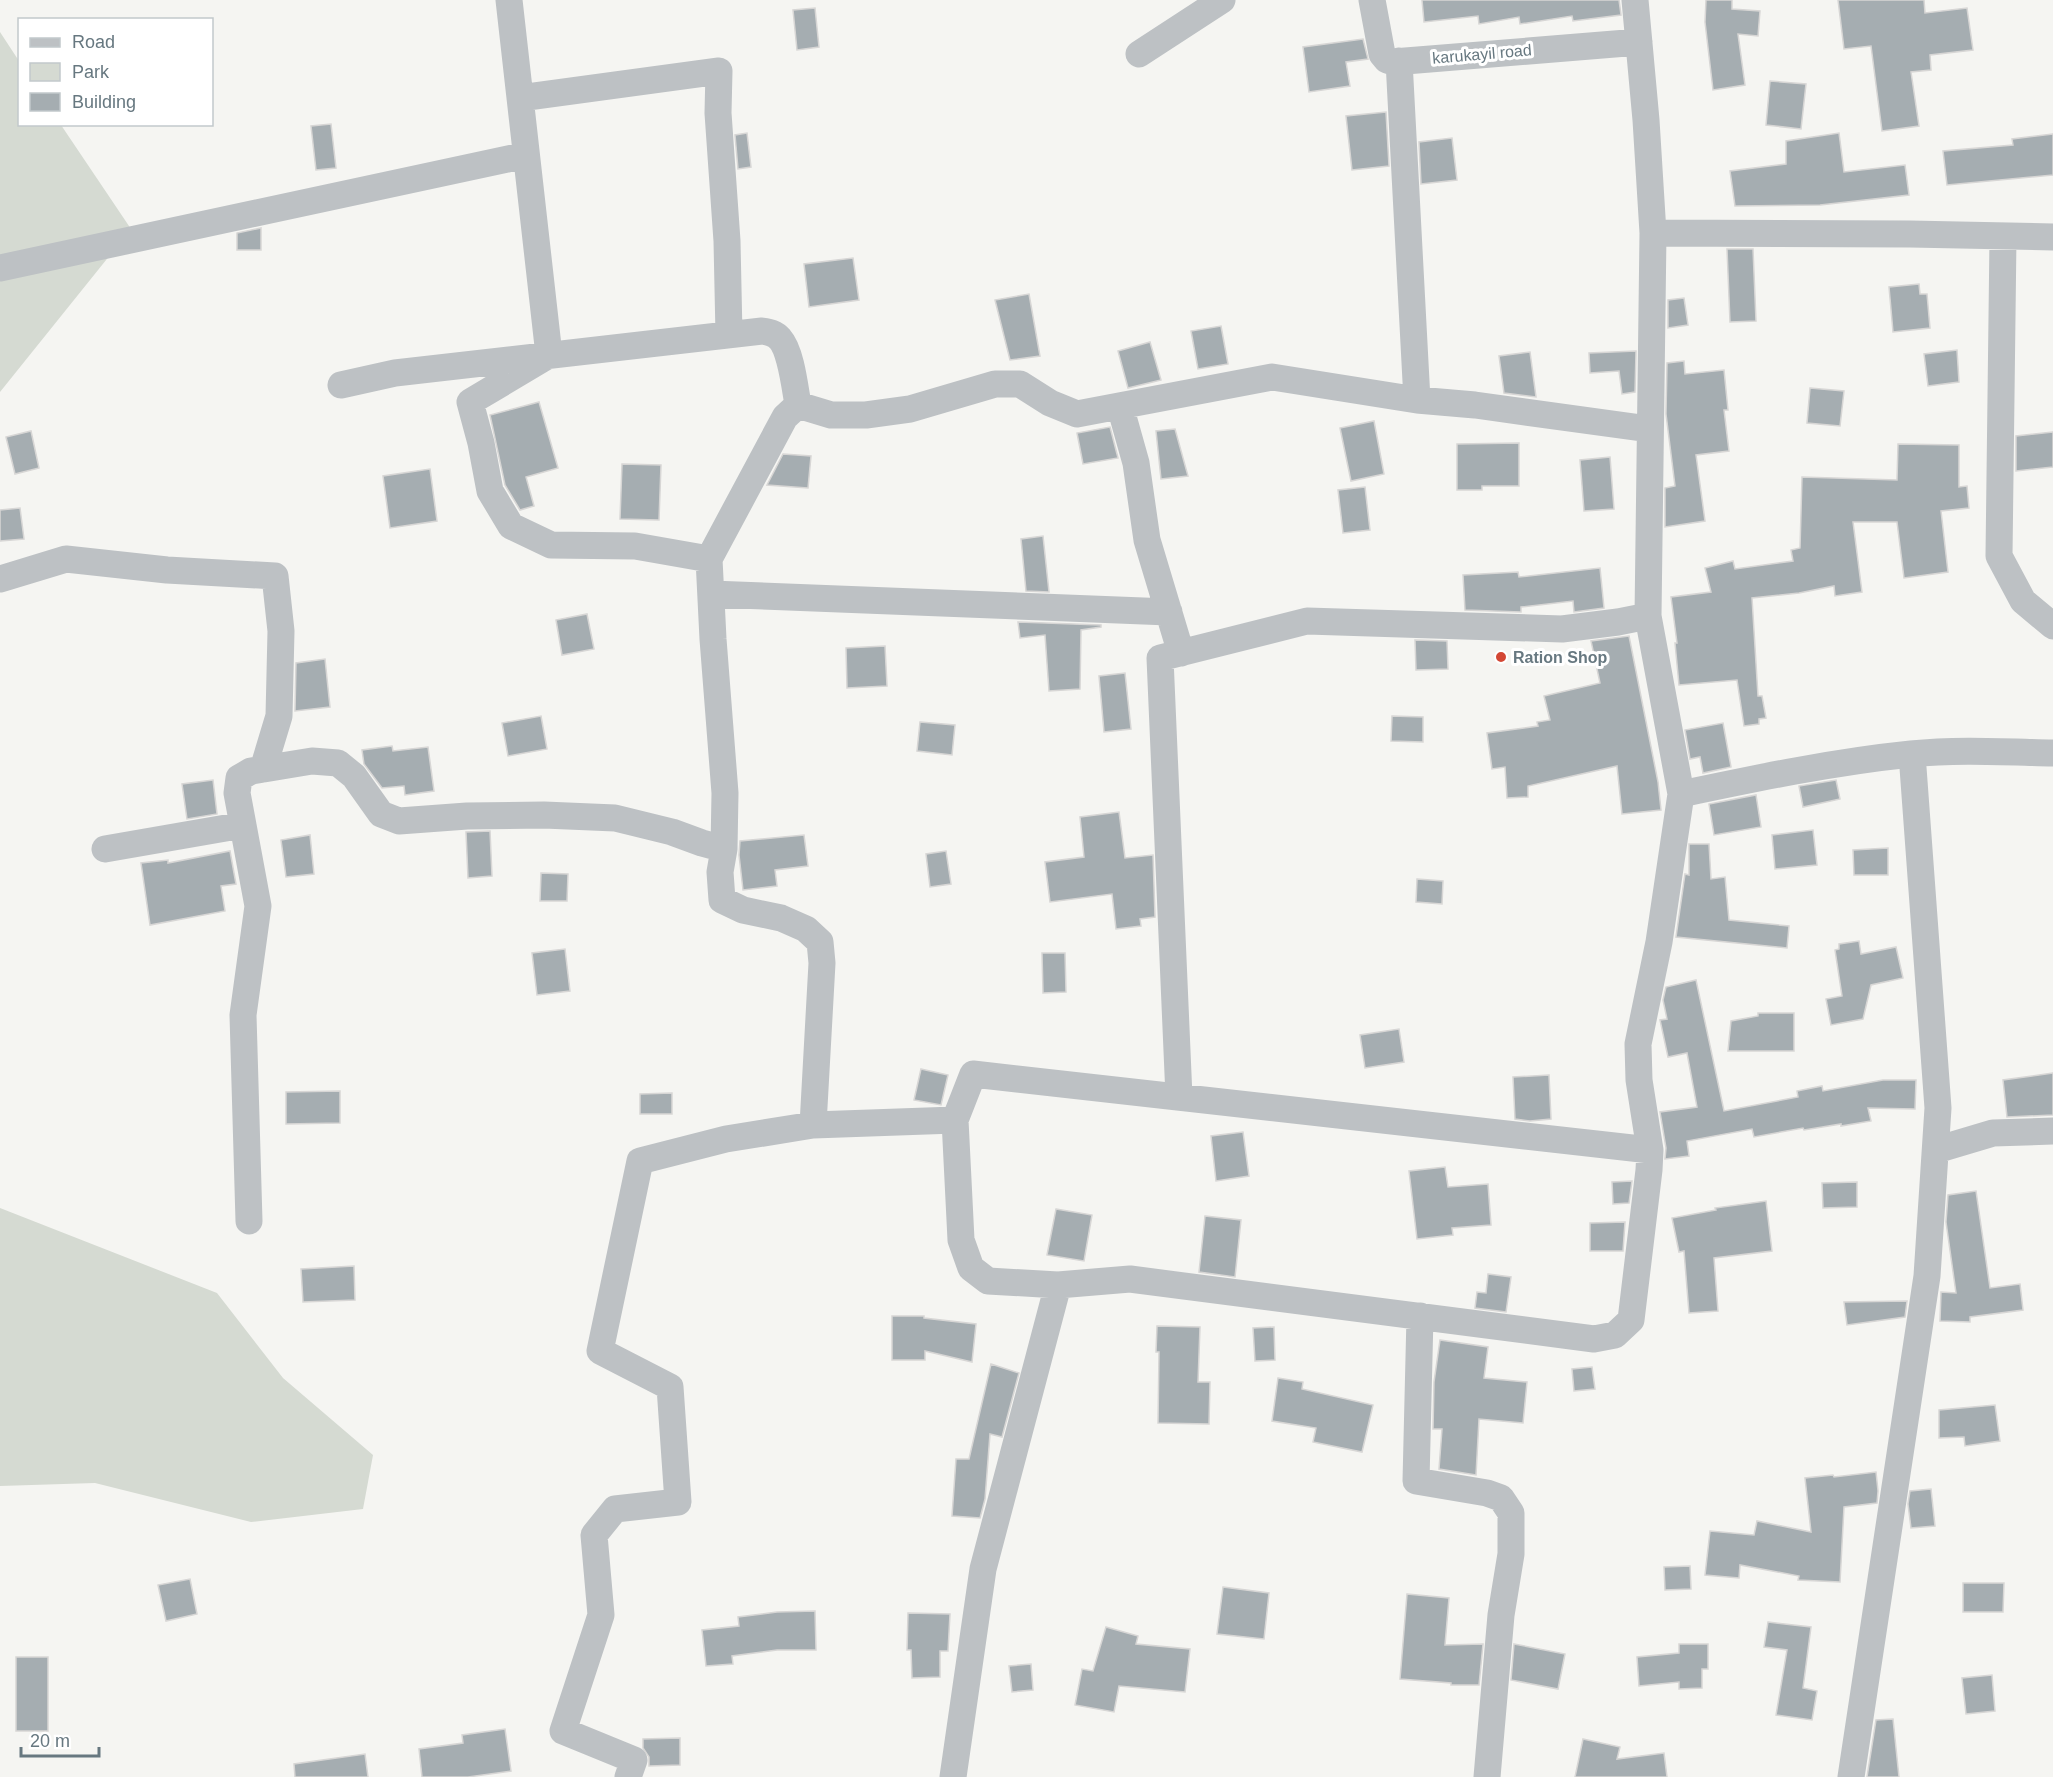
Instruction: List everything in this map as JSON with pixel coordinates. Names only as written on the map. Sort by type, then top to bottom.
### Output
[{"type":"street","points":[[508,0],[549,355]]},
{"type":"street","points":[[1140,54],[1222,0]]},
{"type":"street","points":[[1372,0],[1382,54],[1387,60],[1399,61],[1417,400]]},
{"type":"street","points":[[1635,0],[1653,233],[1648,616],[1681,794],[1659,942],[1638,1044],[1639,1080],[1650,1150],[1631,1320],[1615,1335],[1594,1339],[1131,1279],[1058,1285],[988,1281],[971,1269],[961,1240],[955,1120],[973,1074],[1650,1150]]},
{"type":"street","name":"karukayil road","points":[[1399,61],[1639,42]]},
{"type":"street","points":[[520,98],[719,71],[718,113],[727,241],[729,334]]},
{"type":"street","points":[[0,268],[526,155]]},
{"type":"street","points":[[1653,233],[2053,237]]},
{"type":"street","points":[[2003,237],[1999,556],[2023,601],[2053,626]]},
{"type":"street","points":[[341,385],[395,373],[762,331],[772,333],[781,340],[789,358],[798,405]]},
{"type":"street","points":[[549,355],[470,402],[490,491],[511,526],[551,546],[635,546],[709,559]]},
{"type":"street","points":[[798,405],[831,415],[866,415],[910,409],[995,384],[1020,384],[1050,403],[1077,414],[1272,377],[1417,400],[1475,405],[1649,429]]},
{"type":"street","points":[[798,405],[785,417],[709,559],[712,639],[725,793],[724,849],[720,872],[722,900],[743,910],[781,918],[806,928],[820,942],[822,963],[813,1125]]},
{"type":"street","points":[[1120,406],[1136,464],[1147,540],[1181,653]]},
{"type":"street","points":[[0,579],[66,559],[167,570],[275,576],[281,631],[279,716],[263,769]]},
{"type":"street","points":[[711,594],[1169,612]]},
{"type":"street","points":[[1179,1097],[1160,658],[1307,621],[1562,629],[1648,616]]},
{"type":"street","points":[[1681,794],[1789,771],[1912,754],[1980,751],[2053,753]]},
{"type":"street","points":[[1851,1777],[1927,1276],[1936,1150],[1938,1108],[1912,754]]},
{"type":"street","points":[[249,1221],[243,1016],[258,906],[237,794],[239,778],[251,771],[312,761],[338,763],[354,776],[381,814],[399,821],[544,814],[615,818],[672,832],[724,849]]},
{"type":"street","points":[[105,849],[243,825]]},
{"type":"street","points":[[628,1777],[634,1760],[562,1731],[601,1615],[594,1535],[615,1509],[678,1502],[670,1387],[600,1351],[640,1161],[726,1138],[813,1125],[955,1120]]},
{"type":"street","points":[[1936,1150],[1993,1133],[2053,1131]]},
{"type":"street","points":[[953,1777],[983,1569],[1058,1285]]},
{"type":"street","points":[[1420,1316],[1416,1481],[1487,1493],[1501,1498],[1511,1514],[1511,1554],[1501,1615],[1487,1777]]},
{"type":"green space","points":[[0,32],[18,59],[18,126],[62,126],[131,229],[0,392]]},
{"type":"green space","points":[[0,1208],[217,1293],[283,1378],[373,1455],[363,1509],[251,1522],[95,1483],[0,1486]]},
{"type":"building","points":[[1422,0],[1619,0],[1621,15],[1573,21],[1572,16],[1520,24],[1519,17],[1479,24],[1478,16],[1424,22]]},
{"type":"building","points":[[1706,0],[1732,0],[1732,9],[1760,11],[1758,36],[1738,34],[1745,85],[1713,90],[1705,22]]},
{"type":"building","points":[[1838,0],[1924,0],[1925,13],[1967,8],[1973,50],[1930,55],[1931,70],[1911,72],[1919,126],[1882,131],[1871,46],[1844,49]]},
{"type":"building","points":[[815,8],[819,47],[797,50],[793,10]]},
{"type":"building","points":[[1363,39],[1368,59],[1346,62],[1350,86],[1309,92],[1303,47]]},
{"type":"building","points":[[1770,81],[1806,84],[1801,129],[1766,125]]},
{"type":"building","points":[[1386,112],[1389,166],[1352,170],[1346,116]]},
{"type":"building","points":[[331,124],[336,168],[316,170],[311,126]]},
{"type":"building","points":[[747,133],[751,167],[738,169],[735,135]]},
{"type":"building","points":[[1839,133],[1844,172],[1905,165],[1909,195],[1820,205],[1735,206],[1730,171],[1786,164],[1786,141]]},
{"type":"building","points":[[2053,134],[2053,175],[1947,185],[1943,151],[2013,145],[2012,139]]},
{"type":"building","points":[[1452,138],[1457,180],[1421,184],[1419,142]]},
{"type":"building","points":[[261,228],[261,250],[237,250],[237,233]]},
{"type":"building","points":[[1727,249],[1753,249],[1756,321],[1730,322]]},
{"type":"building","points":[[853,258],[859,300],[809,307],[804,264]]},
{"type":"building","points":[[1919,284],[1920,294],[1927,294],[1930,328],[1893,332],[1889,287]]},
{"type":"building","points":[[1029,294],[1040,356],[1010,360],[995,300]]},
{"type":"building","points":[[1684,298],[1688,325],[1668,328],[1668,300]]},
{"type":"building","points":[[1221,326],[1228,364],[1198,369],[1191,331]]},
{"type":"building","points":[[1150,342],[1161,380],[1128,388],[1118,351]]},
{"type":"building","points":[[1957,350],[1959,382],[1928,386],[1924,354]]},
{"type":"building","points":[[1636,351],[1635,392],[1622,394],[1619,371],[1590,373],[1589,353]]},
{"type":"building","points":[[1530,352],[1536,397],[1504,393],[1499,356]]},
{"type":"building","points":[[1684,361],[1685,374],[1724,370],[1728,410],[1724,410],[1729,451],[1696,455],[1705,521],[1665,527],[1665,488],[1675,486],[1666,414],[1667,363]]},
{"type":"building","points":[[1810,388],[1844,391],[1840,426],[1807,423]]},
{"type":"building","points":[[539,402],[558,468],[526,477],[534,506],[520,510],[505,485],[490,415]]},
{"type":"building","points":[[1374,421],[1384,474],[1351,481],[1340,428]]},
{"type":"building","points":[[1110,427],[1118,458],[1083,464],[1077,433]]},
{"type":"building","points":[[1175,429],[1188,476],[1161,479],[1156,431]]},
{"type":"building","points":[[31,431],[39,468],[15,474],[6,437]]},
{"type":"building","points":[[2053,432],[2053,467],[2016,471],[2016,436]]},
{"type":"building","points":[[1519,443],[1519,486],[1482,486],[1482,490],[1457,490],[1457,444]]},
{"type":"building","points":[[1898,444],[1959,445],[1959,487],[1967,486],[1969,508],[1941,511],[1948,572],[1904,578],[1897,522],[1853,522],[1862,592],[1835,596],[1834,586],[1799,593],[1752,598],[1758,696],[1762,696],[1766,718],[1759,719],[1759,724],[1744,726],[1737,680],[1679,685],[1675,643],[1677,643],[1671,597],[1711,592],[1705,568],[1733,561],[1735,569],[1793,561],[1791,550],[1800,548],[1802,477],[1897,480]]},
{"type":"building","points":[[783,454],[811,456],[808,488],[767,485]]},
{"type":"building","points":[[1610,457],[1614,509],[1584,511],[1580,460]]},
{"type":"building","points":[[622,464],[661,465],[659,520],[620,519]]},
{"type":"building","points":[[430,469],[437,521],[390,528],[383,476]]},
{"type":"building","points":[[1365,487],[1370,530],[1343,533],[1338,490]]},
{"type":"building","points":[[20,508],[24,539],[0,541],[0,510]]},
{"type":"building","points":[[1043,536],[1049,592],[1026,591],[1021,539]]},
{"type":"building","points":[[1600,568],[1604,608],[1574,612],[1573,601],[1521,607],[1521,612],[1465,610],[1463,575],[1518,572],[1519,577]]},
{"type":"building","points":[[587,614],[594,649],[562,655],[556,620]]},
{"type":"building","points":[[1018,622],[1101,625],[1101,627],[1081,630],[1080,689],[1049,691],[1045,635],[1020,638]]},
{"type":"building","points":[[1629,636],[1658,782],[1661,810],[1622,814],[1617,766],[1528,786],[1528,797],[1507,798],[1505,767],[1492,769],[1487,733],[1538,726],[1537,722],[1550,720],[1544,696],[1600,683],[1591,641]]},
{"type":"building","points":[[1415,640],[1447,641],[1448,669],[1416,670]]},
{"type":"building","points":[[885,646],[887,686],[847,688],[846,648]]},
{"type":"building","points":[[325,659],[330,707],[295,711],[296,663]]},
{"type":"building","points":[[1125,673],[1131,729],[1104,732],[1099,676]]},
{"type":"building","points":[[541,716],[547,749],[508,756],[502,723]]},
{"type":"building","points":[[1392,716],[1423,717],[1423,742],[1391,741]]},
{"type":"building","points":[[920,722],[955,725],[952,755],[917,751]]},
{"type":"building","points":[[1723,723],[1731,767],[1703,773],[1700,757],[1690,759],[1685,730]]},
{"type":"building","points":[[392,746],[393,751],[428,747],[434,791],[405,795],[404,786],[382,788],[364,764],[362,750]]},
{"type":"building","points":[[213,780],[217,814],[187,819],[182,784]]},
{"type":"building","points":[[1836,780],[1840,799],[1803,807],[1799,786]]},
{"type":"building","points":[[1756,795],[1761,827],[1714,835],[1709,804]]},
{"type":"building","points":[[1119,812],[1125,858],[1153,855],[1155,917],[1140,919],[1141,926],[1116,929],[1112,894],[1050,902],[1045,862],[1084,857],[1080,817]]},
{"type":"building","points":[[1813,830],[1817,865],[1775,869],[1772,835]]},
{"type":"building","points":[[490,831],[492,876],[468,878],[466,832]]},
{"type":"building","points":[[310,835],[314,874],[286,877],[281,840]]},
{"type":"building","points":[[804,835],[808,866],[775,870],[777,886],[743,890],[739,855],[740,841]]},
{"type":"building","points":[[1689,844],[1709,844],[1711,879],[1725,877],[1729,920],[1789,926],[1787,948],[1676,937],[1685,874],[1689,875]]},
{"type":"building","points":[[1888,848],[1888,875],[1854,875],[1853,850]]},
{"type":"building","points":[[230,851],[236,884],[221,886],[225,911],[150,925],[141,863],[168,860],[168,863]]},
{"type":"building","points":[[946,851],[951,884],[930,887],[926,854]]},
{"type":"building","points":[[541,873],[568,874],[567,901],[540,901]]},
{"type":"building","points":[[1417,879],[1443,881],[1442,904],[1416,902]]},
{"type":"building","points":[[1859,941],[1861,954],[1896,947],[1903,978],[1871,985],[1863,1019],[1831,1025],[1826,999],[1842,996],[1835,950],[1839,949],[1839,944]]},
{"type":"building","points":[[565,949],[570,991],[537,995],[532,953]]},
{"type":"building","points":[[1042,953],[1065,953],[1066,992],[1043,993]]},
{"type":"building","points":[[1696,980],[1724,1111],[1798,1097],[1797,1091],[1822,1086],[1823,1091],[1883,1080],[1916,1080],[1915,1109],[1868,1108],[1871,1121],[1804,1130],[1803,1128],[1754,1137],[1752,1129],[1687,1141],[1689,1156],[1665,1159],[1666,1148],[1660,1112],[1697,1107],[1687,1053],[1668,1057],[1660,1020],[1667,1019],[1663,1000],[1666,987]]},
{"type":"building","points":[[1758,1013],[1794,1013],[1794,1051],[1728,1051],[1731,1021],[1758,1016]]},
{"type":"building","points":[[1399,1029],[1404,1062],[1365,1068],[1360,1035]]},
{"type":"building","points":[[921,1069],[948,1075],[941,1105],[914,1100]]},
{"type":"building","points":[[2053,1073],[2053,1115],[2007,1117],[2003,1080]]},
{"type":"building","points":[[1549,1075],[1551,1119],[1530,1121],[1515,1119],[1513,1077]]},
{"type":"building","points":[[340,1091],[340,1123],[286,1124],[286,1092]]},
{"type":"building","points":[[672,1093],[672,1114],[640,1114],[640,1094]]},
{"type":"building","points":[[1243,1132],[1249,1176],[1216,1181],[1211,1136]]},
{"type":"building","points":[[1445,1167],[1448,1187],[1488,1184],[1491,1225],[1452,1228],[1453,1235],[1417,1239],[1409,1171]]},
{"type":"building","points":[[1632,1181],[1629,1203],[1613,1204],[1612,1182]]},
{"type":"building","points":[[1857,1182],[1857,1207],[1823,1208],[1822,1183]]},
{"type":"building","points":[[1976,1191],[1990,1288],[2020,1284],[2023,1310],[1970,1317],[1970,1322],[1940,1321],[1941,1292],[1956,1293],[1946,1222],[1948,1195]]},
{"type":"building","points":[[1766,1201],[1772,1251],[1714,1258],[1718,1311],[1689,1313],[1684,1251],[1679,1252],[1672,1218],[1716,1210],[1715,1208]]},
{"type":"building","points":[[1056,1209],[1092,1215],[1084,1261],[1047,1255]]},
{"type":"building","points":[[1205,1216],[1241,1220],[1235,1277],[1199,1272]]},
{"type":"building","points":[[1625,1222],[1623,1251],[1590,1251],[1590,1223]]},
{"type":"building","points":[[354,1266],[355,1300],[303,1302],[301,1269]]},
{"type":"building","points":[[1488,1274],[1511,1277],[1506,1312],[1475,1308],[1477,1292],[1486,1293]]},
{"type":"building","points":[[1907,1301],[1905,1317],[1847,1325],[1844,1302]]},
{"type":"building","points":[[892,1316],[924,1316],[924,1318],[976,1324],[972,1362],[925,1351],[925,1360],[892,1360]]},
{"type":"building","points":[[1157,1326],[1200,1327],[1198,1382],[1210,1382],[1209,1424],[1158,1423]]},
{"type":"building","points":[[1274,1327],[1275,1360],[1255,1361],[1253,1328]]},
{"type":"building","points":[[1440,1340],[1488,1347],[1484,1378],[1527,1382],[1523,1423],[1479,1419],[1476,1475],[1439,1469],[1442,1429],[1433,1429],[1434,1382]]},
{"type":"building","points":[[991,1364],[1019,1373],[1002,1437],[990,1434],[985,1499],[980,1518],[952,1516],[956,1459],[969,1459]]},
{"type":"building","points":[[1592,1367],[1595,1389],[1574,1391],[1572,1369]]},
{"type":"building","points":[[1278,1378],[1303,1382],[1302,1389],[1373,1405],[1362,1452],[1313,1442],[1316,1428],[1272,1421]]},
{"type":"building","points":[[1995,1405],[2000,1441],[1965,1446],[1964,1437],[1939,1438],[1939,1410]]},
{"type":"building","points":[[1876,1472],[1877,1503],[1844,1507],[1840,1582],[1798,1580],[1799,1576],[1740,1565],[1739,1578],[1705,1575],[1710,1531],[1754,1535],[1757,1521],[1811,1532],[1805,1478]]},
{"type":"building","points":[[1931,1489],[1935,1526],[1911,1528],[1908,1504],[1910,1491]]},
{"type":"building","points":[[1690,1566],[1691,1589],[1665,1590],[1664,1567]]},
{"type":"building","points":[[190,1579],[197,1614],[166,1621],[158,1585]]},
{"type":"building","points":[[1963,1583],[2004,1583],[2003,1612],[1963,1612]]},
{"type":"building","points":[[1223,1587],[1269,1593],[1264,1639],[1217,1634]]},
{"type":"building","points":[[1407,1594],[1449,1598],[1445,1645],[1483,1644],[1479,1685],[1451,1685],[1451,1683],[1400,1679]]},
{"type":"building","points":[[815,1611],[816,1650],[777,1650],[732,1656],[733,1664],[706,1666],[702,1630],[739,1626],[738,1617],[777,1612]]},
{"type":"building","points":[[908,1613],[950,1614],[948,1651],[940,1651],[940,1677],[912,1678],[911,1650],[907,1650]]},
{"type":"building","points":[[1768,1622],[1811,1627],[1803,1688],[1817,1691],[1812,1720],[1776,1715],[1787,1650],[1764,1647]]},
{"type":"building","points":[[1106,1627],[1138,1636],[1136,1644],[1190,1649],[1185,1692],[1119,1686],[1114,1712],[1075,1705],[1082,1669],[1093,1671]]},
{"type":"building","points":[[1514,1644],[1565,1654],[1558,1689],[1511,1680]]},
{"type":"building","points":[[1679,1644],[1708,1644],[1708,1669],[1702,1669],[1702,1688],[1679,1689],[1679,1682],[1639,1686],[1637,1657],[1679,1653]]},
{"type":"building","points":[[16,1657],[48,1657],[48,1731],[16,1731]]},
{"type":"building","points":[[1031,1664],[1033,1690],[1012,1692],[1009,1666]]},
{"type":"building","points":[[1992,1675],[1995,1711],[1966,1714],[1962,1678]]},
{"type":"building","points":[[1893,1719],[1899,1777],[1867,1777],[1876,1720]]},
{"type":"building","points":[[505,1729],[511,1771],[468,1777],[422,1777],[419,1749],[463,1743],[462,1735]]},
{"type":"building","points":[[680,1738],[680,1765],[649,1766],[649,1757],[643,1748],[643,1739]]},
{"type":"building","points":[[1583,1739],[1620,1747],[1617,1759],[1664,1753],[1667,1777],[1575,1777]]},
{"type":"building","points":[[365,1754],[368,1777],[295,1777],[294,1764]]},
{"type":"place","name":"Ration Shop","points":[[1501,657]]}]
